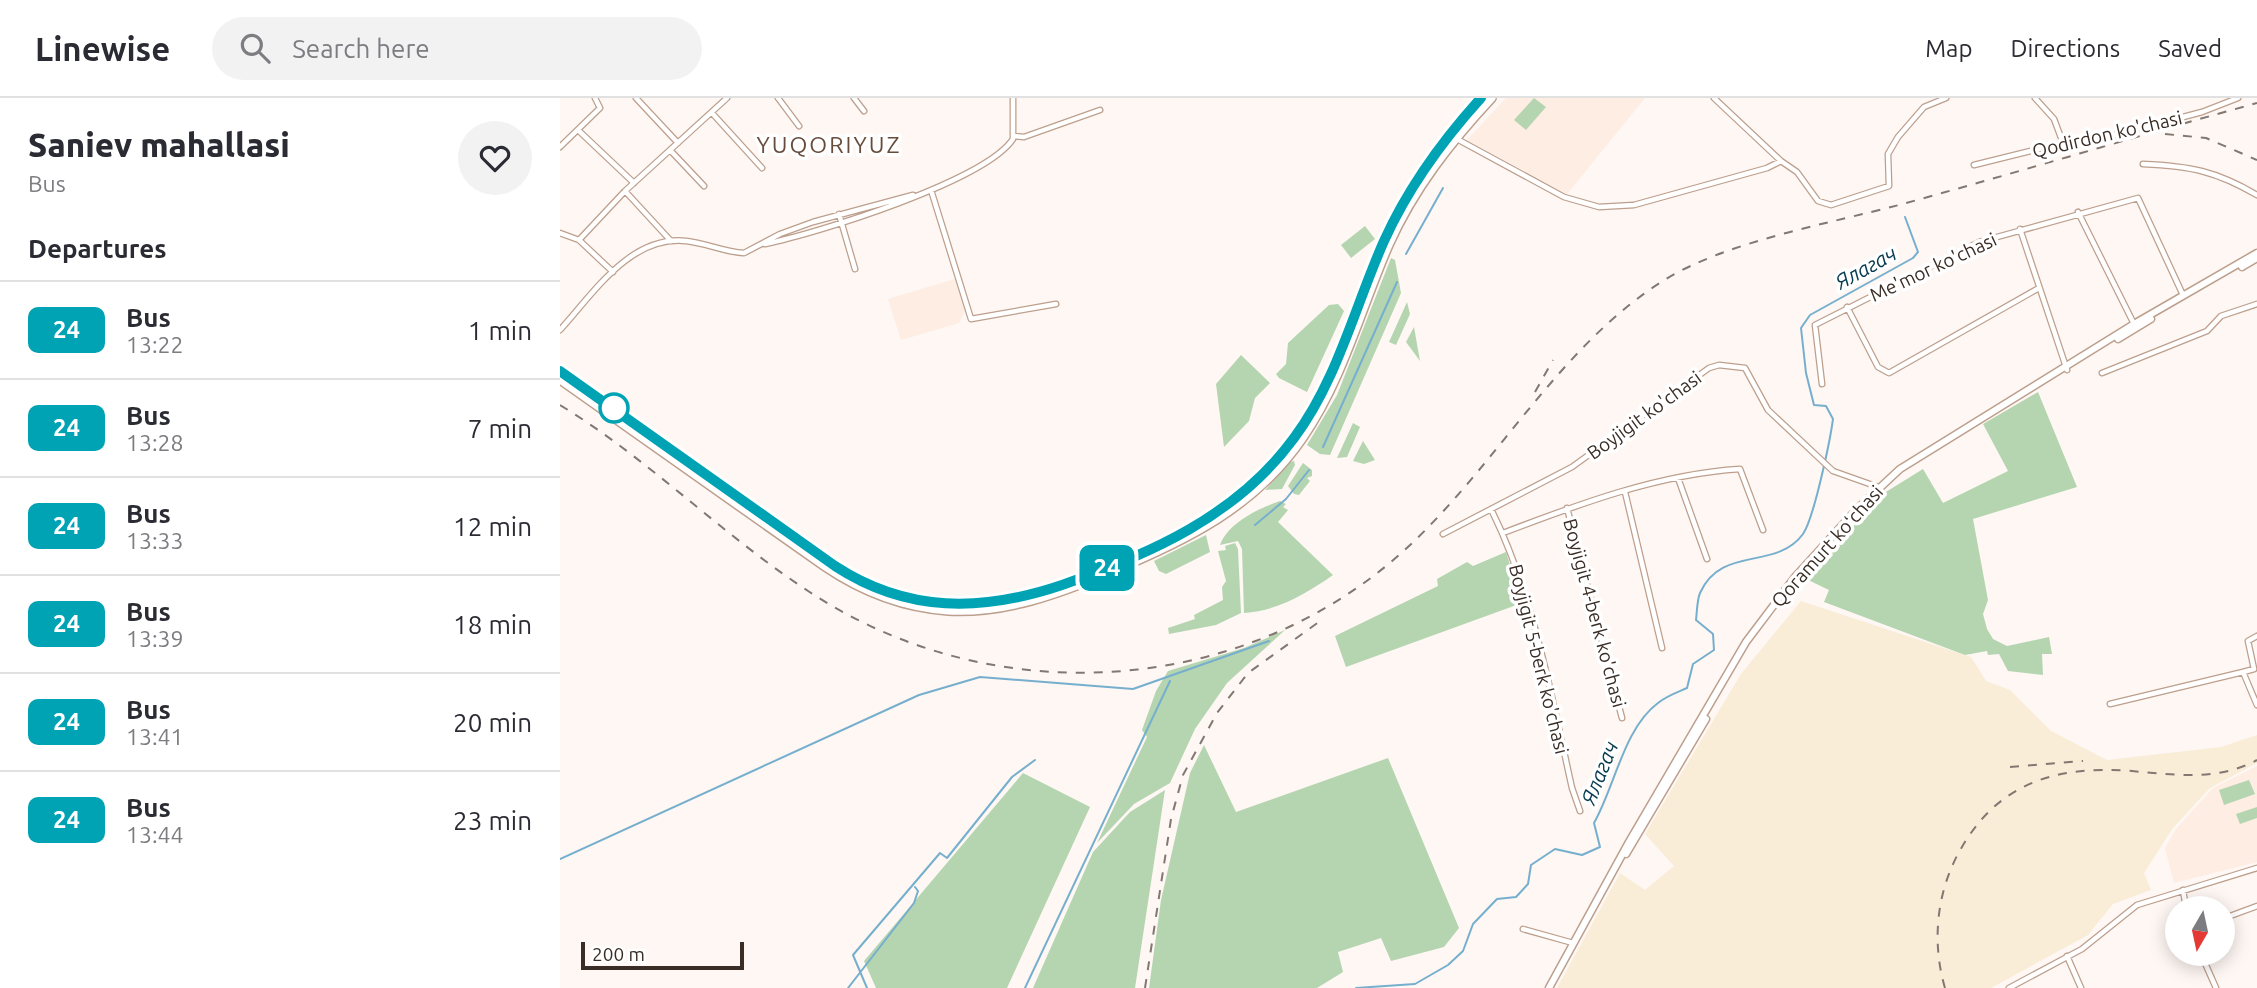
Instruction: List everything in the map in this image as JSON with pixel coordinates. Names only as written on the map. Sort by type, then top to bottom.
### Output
[{"type":"main road","points":[[560,371],[838,576],[892,601],[947,611],[987,610],[1033,601],[1172,547],[1237,507],[1291,449],[1322,390],[1387,241],[1426,166],[1482,98]]},
{"type":"main road","points":[[1387,241],[1456,138],[1492,98]]},
{"type":"main road","name":"Qoramurt koʻchasi","points":[[2066,369],[2134,324],[2257,255]]},
{"type":"main road","name":"Qoramurt koʻchasi","points":[[1551,988],[1573,943],[1759,625],[1795,577],[1880,488],[1912,461],[2257,255]]},
{"type":"main road","points":[[560,380],[608,408]]},
{"type":"main road","name":"Qoramurt koʻchasi","points":[[1551,988],[1620,861]]},
{"type":"street","points":[[560,147],[600,108],[595,98]]},
{"type":"street","points":[[635,98],[678,143]]},
{"type":"street","points":[[579,240],[625,191],[712,114],[726,98]]},
{"type":"street","points":[[778,98],[799,127]]},
{"type":"street","points":[[854,98],[864,111]]},
{"type":"street","points":[[560,330],[613,272],[642,250],[671,241],[688,241],[744,253],[780,234],[839,214],[931,190],[979,167],[1007,146],[1014,136],[1013,98]]},
{"type":"street","points":[[1714,98],[1781,161],[1797,172],[1818,201],[1831,205],[1889,187],[1888,154],[1898,137],[1924,107],[1946,98]]},
{"type":"street","points":[[2035,98],[2056,122],[2063,143]]},
{"type":"street","name":"Qodirdon ko'chasi","points":[[1974,165],[2063,143],[2080,144],[2202,112],[2238,98]]},
{"type":"street","points":[[1014,136],[1024,137],[1100,110]]},
{"type":"street","points":[[712,114],[762,168]]},
{"type":"street","points":[[578,130],[634,183]]},
{"type":"street","points":[[1456,138],[1564,197],[1599,207],[1634,205],[1767,168],[1781,161]]},
{"type":"street","points":[[670,150],[704,186]]},
{"type":"street","points":[[2143,164],[2190,166],[2227,177],[2257,195]]},
{"type":"street","points":[[931,190],[971,319],[1056,304]]},
{"type":"street","points":[[625,191],[671,241]]},
{"type":"street","points":[[761,245],[841,221],[913,195]]},
{"type":"street","name":"Me'mor ko'chasi","points":[[1822,384],[1815,325],[1979,242],[2078,212],[2138,198],[2184,296]]},
{"type":"street","points":[[2078,212],[2134,324]]},
{"type":"street","points":[[839,214],[855,269]]},
{"type":"street","points":[[2020,229],[2066,369]]},
{"type":"street","points":[[560,233],[579,240],[613,272]]},
{"type":"street","points":[[1847,307],[1878,367],[1889,373],[2039,288]]},
{"type":"street","points":[[2102,373],[2207,331],[2221,316],[2257,304]]},
{"type":"street","name":"Boyjigit ko'chasi","points":[[1491,509],[1572,467],[1709,368],[1719,365],[1745,368],[1768,410],[1833,471],[1880,488]]},
{"type":"street","points":[[1503,533],[1567,508],[1625,492],[1678,478],[1740,470],[1763,530]]},
{"type":"street","points":[[1678,478],[1707,559]]},
{"type":"street","points":[[1625,492],[1662,648]]},
{"type":"street","name":"Boyjigit 4-berk ko'chasi","points":[[1567,508],[1622,718]]},
{"type":"street","points":[[1443,534],[1491,509]]},
{"type":"street","name":"Boyjigit 5-berk ko'chasi","points":[[1491,509],[1503,533],[1528,604],[1572,788],[1580,811]]},
{"type":"street","points":[[2110,704],[2254,669],[2248,641],[2257,636]]},
{"type":"street","points":[[2243,672],[2257,705]]},
{"type":"street","points":[[2009,988],[2082,949],[2137,905],[2257,868]]},
{"type":"street","points":[[2183,891],[2184,896]]},
{"type":"street","points":[[2235,914],[2257,906]]},
{"type":"street","points":[[1523,929],[1550,934],[1573,943]]},
{"type":"street","points":[[2067,956],[2081,988]]},
{"type":"street","points":[[2207,966],[2216,988]]},
{"type":"shaded area","points":[[1506,98],[1645,98],[1567,194],[1467,140]]},
{"type":"shaded area","points":[[955,279],[965,311],[959,323],[901,340],[888,299]]},
{"type":"shaded area","points":[[1801,601],[1971,657],[1986,681],[2010,690],[2051,731],[2107,760],[2221,747],[2257,735],[2257,763],[2210,788],[2173,828],[2144,873],[2151,890],[2113,904],[2088,935],[1991,988],[1557,988],[1620,873],[1645,890],[1674,866],[1645,834],[1741,674]]},
{"type":"shaded area","points":[[2257,766],[2257,862],[2174,883],[2165,848],[2176,829],[2213,788]]},
{"type":"green space","points":[[1534,98],[1546,107],[1526,130],[1514,120]]},
{"type":"green space","points":[[1365,226],[1375,239],[1351,258],[1341,245]]},
{"type":"green space","points":[[1391,258],[1395,260],[1401,293],[1330,455],[1320,454],[1307,445],[1337,395]]},
{"type":"green space","points":[[1407,302],[1410,314],[1396,345],[1389,342]]},
{"type":"green space","points":[[1338,304],[1344,311],[1307,392],[1279,378],[1276,374],[1286,364],[1288,343],[1329,305]]},
{"type":"green space","points":[[1414,327],[1420,361],[1406,342]]},
{"type":"green space","points":[[1241,355],[1270,383],[1255,398],[1249,421],[1224,447],[1216,384]]},
{"type":"green space","points":[[2038,392],[2077,487],[1973,519],[1988,600],[1983,614],[1987,629],[1993,639],[2007,646],[2049,637],[2052,654],[2042,654],[2043,675],[2008,671],[1999,654],[1988,655],[1987,651],[1965,655],[1824,602],[1829,590],[1806,579],[1881,495],[1923,469],[1943,503],[2008,471],[1983,424]]},
{"type":"green space","points":[[1353,423],[1360,427],[1347,457],[1337,458]]},
{"type":"green space","points":[[1363,441],[1375,460],[1364,464],[1353,461]]},
{"type":"green space","points":[[1294,461],[1295,465],[1282,489],[1265,490],[1290,462]]},
{"type":"green space","points":[[1303,463],[1312,470],[1312,476],[1307,478],[1310,481],[1299,495],[1294,494],[1288,486]]},
{"type":"green space","points":[[1280,501],[1286,504],[1283,507],[1288,510],[1278,522],[1333,575],[1291,600],[1268,609],[1244,613],[1242,549],[1238,541],[1220,545],[1237,523]]},
{"type":"green space","points":[[1206,535],[1210,552],[1166,574],[1159,571],[1154,561]]},
{"type":"green space","points":[[1235,543],[1238,549],[1241,613],[1216,625],[1169,634],[1168,628],[1195,619],[1194,615],[1223,600],[1222,587],[1226,581],[1218,551],[1226,550],[1225,546]]},
{"type":"green space","points":[[1506,552],[1522,603],[1346,667],[1335,636],[1438,586],[1437,579],[1467,562],[1473,566]]},
{"type":"green space","points":[[1285,630],[1227,683],[1195,729],[1170,783],[1134,804],[1097,843],[1147,737],[1142,730],[1156,691],[1168,671],[1244,648]]},
{"type":"green space","points":[[1204,745],[1236,812],[1388,758],[1459,928],[1444,947],[1391,961],[1381,938],[1338,952],[1343,972],[1317,988],[1149,988],[1161,900],[1190,773]]},
{"type":"green space","points":[[1023,773],[1090,807],[1007,988],[876,988],[864,961]]},
{"type":"green space","points":[[2249,780],[2255,794],[2224,805],[2219,790]]},
{"type":"green space","points":[[1165,790],[1135,988],[1033,988],[1093,852],[1130,812]]},
{"type":"green space","points":[[2257,807],[2257,818],[2240,824],[2236,814]]},
{"type":"waterway","points":[[1406,254],[1443,188]]},
{"type":"waterway","name":"Ялагач","points":[[1356,988],[1415,984],[1448,965],[1463,951],[1473,924],[1497,899],[1516,897],[1528,884],[1531,865],[1555,849],[1582,855],[1600,847],[1594,823],[1628,742],[1646,714],[1672,694],[1687,688],[1693,664],[1714,650],[1713,634],[1696,620],[1699,596],[1709,578],[1735,563],[1778,552],[1792,545],[1803,534],[1821,479],[1833,419],[1826,406],[1814,405],[1806,373],[1801,328],[1810,315],[1913,258],[1918,252],[1905,217]]},
{"type":"waterway","points":[[1323,447],[1397,282]]},
{"type":"waterway","points":[[1255,525],[1286,499],[1309,470]]},
{"type":"waterway","points":[[560,859],[919,695],[980,677],[1133,689],[1269,641]]},
{"type":"waterway","points":[[1025,988],[1170,681]]},
{"type":"waterway","points":[[867,988],[853,955],[940,853],[947,858],[1012,777],[1035,760]]},
{"type":"waterway","points":[[848,988],[914,903],[918,891],[915,887]]},
{"type":"railway","points":[[560,405],[626,451],[786,576],[819,598],[890,635],[966,659],[1044,671],[1123,671],[1200,658],[1275,633],[1345,596],[1409,546],[1442,513],[1562,370],[1594,336],[1666,279],[1719,254],[1748,244],[1899,205],[2257,103]]},
{"type":"railway","points":[[2165,134],[2206,138],[2257,160]]},
{"type":"railway","points":[[1535,392],[1553,360]]},
{"type":"railway","points":[[1145,988],[1171,819],[1183,775],[1217,713],[1248,673],[1323,619]]},
{"type":"railway","points":[[1945,988],[1938,954],[1938,920],[1945,886],[1958,854],[1973,830],[1990,810],[2009,795],[2030,784],[2078,771],[2196,775],[2227,771],[2257,760]]},
{"type":"railway","points":[[2010,767],[2083,761]]},
{"type":"bus line","name":"24","points":[[560,371],[856,580],[887,593],[945,605],[965,606],[1008,601],[1036,593],[1113,565],[1186,533],[1230,504],[1280,456],[1305,422],[1322,390],[1384,240],[1405,198],[1426,166],[1481,98]]},
{"type":"district","name":"YUQORIYUZ","points":[[829,145]]}]
